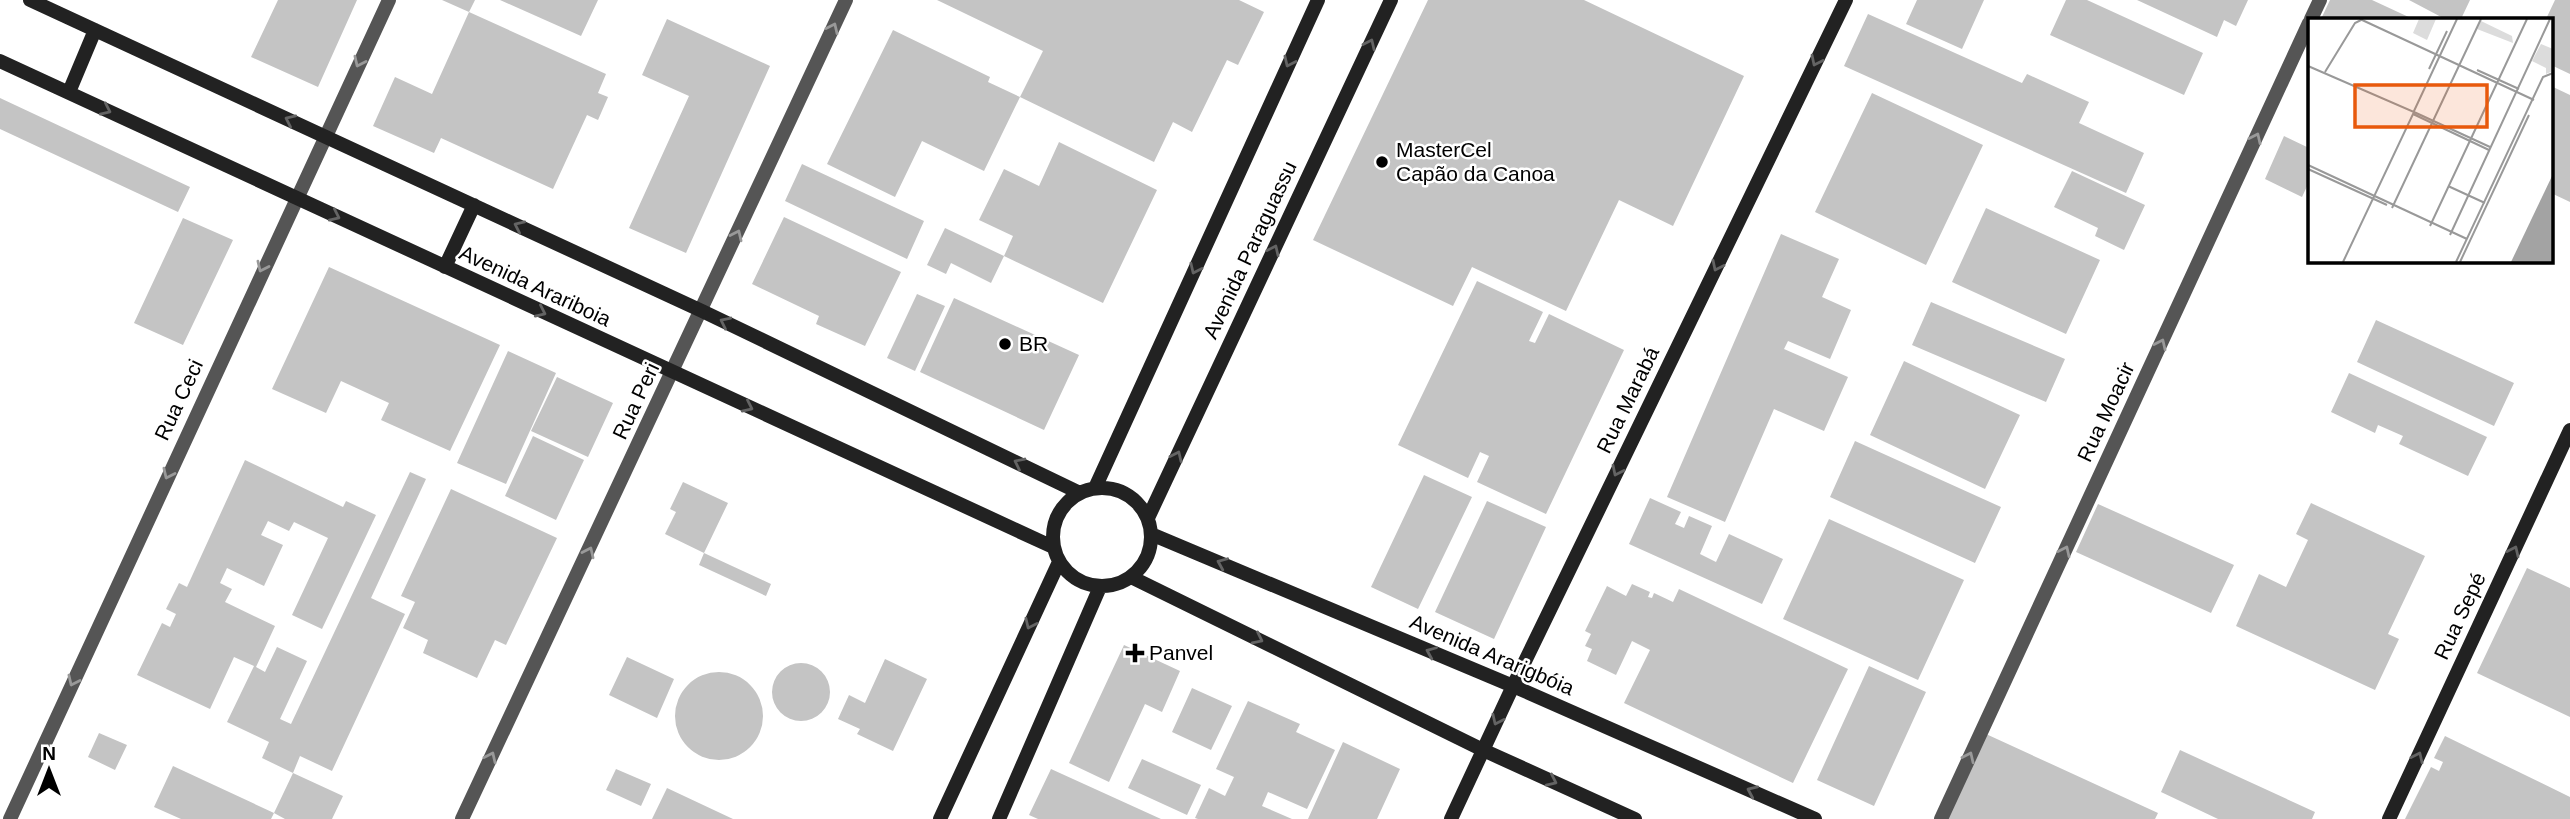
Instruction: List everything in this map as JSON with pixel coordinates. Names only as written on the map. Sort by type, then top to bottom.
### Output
[{"type":"main road","points":[[30,0],[702,311],[1080,493]]},
{"type":"main road","name":"Avenida Paraguassu","points":[[1095,488],[1318,0]]},
{"type":"main road","name":"Avenida Paraguassu","points":[[1148,518],[1391,0]]},
{"type":"main road","name":"Rua Marabá","points":[[1451,819],[1846,0]]},
{"type":"main road","points":[[69,92],[95,30]]},
{"type":"main road","name":"Avenida Arariboia","points":[[0,61],[1053,547]]},
{"type":"main road","points":[[445,267],[474,205]]},
{"type":"main road","name":"Rua Sepé","points":[[2389,819],[2570,430]]},
{"type":"main road","points":[[1095,488],[1111,488],[1126,494],[1139,504],[1148,518],[1151,534],[1150,550],[1143,565],[1131,577],[1100,587],[1077,579],[1059,562],[1053,547],[1052,530],[1057,515],[1067,502],[1080,493],[1095,488]]},
{"type":"main road","name":"Avenida Ararigbóia","points":[[1151,534],[1513,686],[1815,819]]},
{"type":"main road","points":[[940,819],[1059,562]]},
{"type":"main road","points":[[1131,577],[1483,750],[1635,819]]},
{"type":"main road","points":[[999,819],[1100,587]]},
{"type":"street","name":"Rua Ceci","points":[[10,819],[295,197],[389,0]]},
{"type":"street","name":"Rua Peri","points":[[462,819],[846,0]]},
{"type":"street","name":"Rua Moacir","points":[[2311,18],[2320,0]]},
{"type":"street","name":"Rua Moacir","points":[[1941,819],[2308,25]]},
{"type":"building","points":[[278,0],[357,0],[318,87],[251,57]]},
{"type":"building","points":[[442,0],[475,0],[469,12]]},
{"type":"building","points":[[500,0],[598,0],[581,36]]},
{"type":"building","points":[[937,0],[1239,0],[1264,12],[1238,65],[1227,60],[1192,132],[1173,122],[1154,162],[1020,97],[1043,51]]},
{"type":"building","points":[[1428,0],[1584,0],[1744,76],[1673,226],[1619,200],[1566,311],[1472,267],[1453,306],[1313,240]]},
{"type":"building","points":[[1917,0],[1984,0],[1962,49],[1906,24]]},
{"type":"building","points":[[2066,0],[2087,0],[2203,53],[2184,95],[2050,35]]},
{"type":"building","points":[[2137,0],[2248,0],[2236,26],[2224,20],[2217,37]]},
{"type":"building","points":[[2330,0],[2372,0],[2411,18],[2321,18]]},
{"type":"building","points":[[2409,0],[2470,0],[2461,18],[2443,18]]},
{"type":"building","points":[[2555,0],[2570,0],[2570,74],[2552,65],[2552,18],[2546,18]]},
{"type":"building","points":[[469,12],[606,74],[598,93],[608,97],[598,120],[587,115],[553,189],[441,138],[434,153],[373,126],[395,77],[432,94]]},
{"type":"building","points":[[1868,14],[2022,83],[2027,74],[2089,102],[2079,123],[2144,153],[2126,193],[1844,66]]},
{"type":"building","points":[[667,19],[770,66],[686,253],[629,228],[689,96],[642,75]]},
{"type":"building","points":[[893,30],[990,77],[988,82],[1020,97],[984,171],[922,141],[895,197],[827,164]]},
{"type":"building","points":[[2552,86],[2570,95],[2570,202],[2552,193]]},
{"type":"building","points":[[1872,93],[1983,145],[1926,265],[1815,212]]},
{"type":"building","points":[[0,98],[190,187],[178,212],[0,129]]},
{"type":"building","points":[[2284,136],[2308,148],[2308,184],[2302,197],[2265,179]]},
{"type":"building","points":[[1059,142],[1157,190],[1103,303],[1004,256],[1013,236],[979,220],[1004,169],[1039,186]]},
{"type":"building","points":[[802,164],[924,221],[907,259],[785,201]]},
{"type":"building","points":[[2072,171],[2145,205],[2124,250],[2095,236],[2098,228],[2054,207]]},
{"type":"building","points":[[1986,208],[2100,260],[2066,334],[1952,282]]},
{"type":"building","points":[[784,217],[901,272],[865,346],[816,324],[819,316],[752,284]]},
{"type":"building","points":[[183,218],[233,240],[183,345],[134,323]]},
{"type":"building","points":[[945,228],[1004,256],[991,283],[951,263],[946,274],[927,265]]},
{"type":"building","points":[[1781,234],[1839,259],[1822,297],[1851,310],[1830,359],[1788,341],[1784,349],[1848,377],[1824,431],[1774,409],[1725,522],[1667,497]]},
{"type":"building","points":[[329,267],[500,345],[450,451],[381,420],[389,403],[341,381],[326,413],[272,389]]},
{"type":"building","points":[[1477,281],[1543,312],[1529,341],[1535,343],[1549,314],[1624,350],[1546,514],[1477,482],[1489,456],[1480,452],[1468,478],[1398,445]]},
{"type":"building","points":[[917,294],[945,306],[915,371],[887,358]]},
{"type":"building","points":[[954,298],[1079,355],[1044,430],[920,372]]},
{"type":"building","points":[[1931,302],[2065,359],[2046,402],[1912,345]]},
{"type":"building","points":[[2376,320],[2514,383],[2494,426],[2357,362]]},
{"type":"building","points":[[508,351],[556,373],[506,484],[457,463]]},
{"type":"building","points":[[1904,361],[2020,415],[1985,489],[1870,435]]},
{"type":"building","points":[[2349,373],[2487,437],[2468,476],[2399,444],[2403,436],[2378,425],[2375,433],[2331,412]]},
{"type":"building","points":[[557,377],[613,403],[588,457],[531,431]]},
{"type":"building","points":[[533,436],[584,460],[556,520],[505,496]]},
{"type":"building","points":[[1855,441],[2001,507],[1975,563],[1830,497]]},
{"type":"building","points":[[245,460],[343,507],[346,501],[376,515],[322,629],[292,615],[328,538],[294,522],[289,531],[268,521],[261,535],[283,545],[264,586],[227,568],[220,583],[232,589],[225,602],[275,626],[256,667],[265,672],[277,647],[307,661],[280,719],[291,724],[410,472],[426,479],[371,598],[405,614],[332,771],[300,756],[293,773],[262,758],[269,742],[227,722],[254,666],[234,657],[210,709],[137,675],[162,623],[170,627],[176,614],[166,609],[179,583],[187,587]]},
{"type":"building","points":[[1424,475],[1472,497],[1418,609],[1371,587]]},
{"type":"building","points":[[683,482],[728,503],[704,553],[665,534],[676,512],[670,509]]},
{"type":"building","points":[[451,489],[557,538],[506,645],[495,640],[477,678],[423,653],[428,640],[403,628],[415,602],[401,596]]},
{"type":"building","points":[[1650,498],[1681,512],[1675,524],[1684,528],[1689,516],[1712,526],[1700,554],[1716,562],[1729,534],[1783,559],[1762,604],[1629,544]]},
{"type":"building","points":[[1487,501],[1546,527],[1494,639],[1435,612]]},
{"type":"building","points":[[2311,503],[2425,556],[2388,634],[2399,639],[2375,690],[2236,626],[2259,574],[2286,587],[2308,540],[2296,534]]},
{"type":"building","points":[[2098,504],[2234,565],[2211,613],[2076,552]]},
{"type":"building","points":[[1829,519],[1964,580],[1918,680],[1783,619]]},
{"type":"building","points":[[704,553],[771,584],[766,596],[699,565]]},
{"type":"building","points":[[2527,568],[2570,588],[2570,717],[2477,673]]},
{"type":"building","points":[[1632,584],[1650,592],[1648,597],[1652,598],[1654,593],[1673,602],[1679,589],[1848,669],[1793,783],[1624,703],[1650,650],[1632,641],[1616,675],[1587,661],[1592,649],[1585,646],[1591,634],[1585,631],[1607,586],[1626,596]]},
{"type":"building","points":[[1124,645],[1180,671],[1162,712],[1145,704],[1109,782],[1069,763]]},
{"type":"building","points":[[627,657],[674,679],[657,718],[609,695]]},
{"type":"building","points":[[885,659],[927,679],[893,751],[857,734],[860,729],[838,719],[849,695],[865,703]]},
{"type":"building","points":[[795,663],[807,663],[822,671],[830,686],[830,698],[822,713],[807,721],[795,721],[780,713],[772,698],[772,686],[780,671]]},
{"type":"building","points":[[1869,666],[1926,692],[1874,806],[1817,780]]},
{"type":"building","points":[[719,672],[744,679],[756,691],[763,716],[756,741],[744,753],[719,760],[694,753],[682,741],[675,716],[682,691],[694,679]]},
{"type":"building","points":[[1192,688],[1232,706],[1211,750],[1172,732]]},
{"type":"building","points":[[1248,701],[1300,724],[1296,732],[1335,750],[1307,809],[1268,792],[1262,806],[1292,819],[1195,818],[1209,788],[1225,796],[1234,777],[1216,769]]},
{"type":"building","points":[[99,733],[127,745],[115,770],[88,757]]},
{"type":"building","points":[[1986,734],[2158,813],[2155,819],[1947,819]]},
{"type":"building","points":[[2445,736],[2570,797],[2570,819],[2405,819],[2431,767],[2439,771],[2443,762],[2434,758]]},
{"type":"building","points":[[1343,742],[1400,769],[1377,819],[1308,819]]},
{"type":"building","points":[[2180,750],[2315,812],[2312,819],[2218,819],[2161,792]]},
{"type":"building","points":[[1142,759],[1201,785],[1187,815],[1128,788]]},
{"type":"building","points":[[173,766],[274,813],[271,819],[181,819],[154,807]]},
{"type":"building","points":[[616,769],[651,784],[641,806],[606,790]]},
{"type":"building","points":[[1051,769],[1161,819],[1038,819],[1029,815]]},
{"type":"building","points":[[293,773],[343,796],[332,819],[285,819],[274,813]]},
{"type":"building","points":[[667,788],[733,819],[652,819]]},
{"type":"place","name":"MasterCel Capão da Canoa","points":[[1382,162]]},
{"type":"place","name":"BR","points":[[1005,344]]},
{"type":"place","name":"Panvel","points":[[1135,653]]}]
